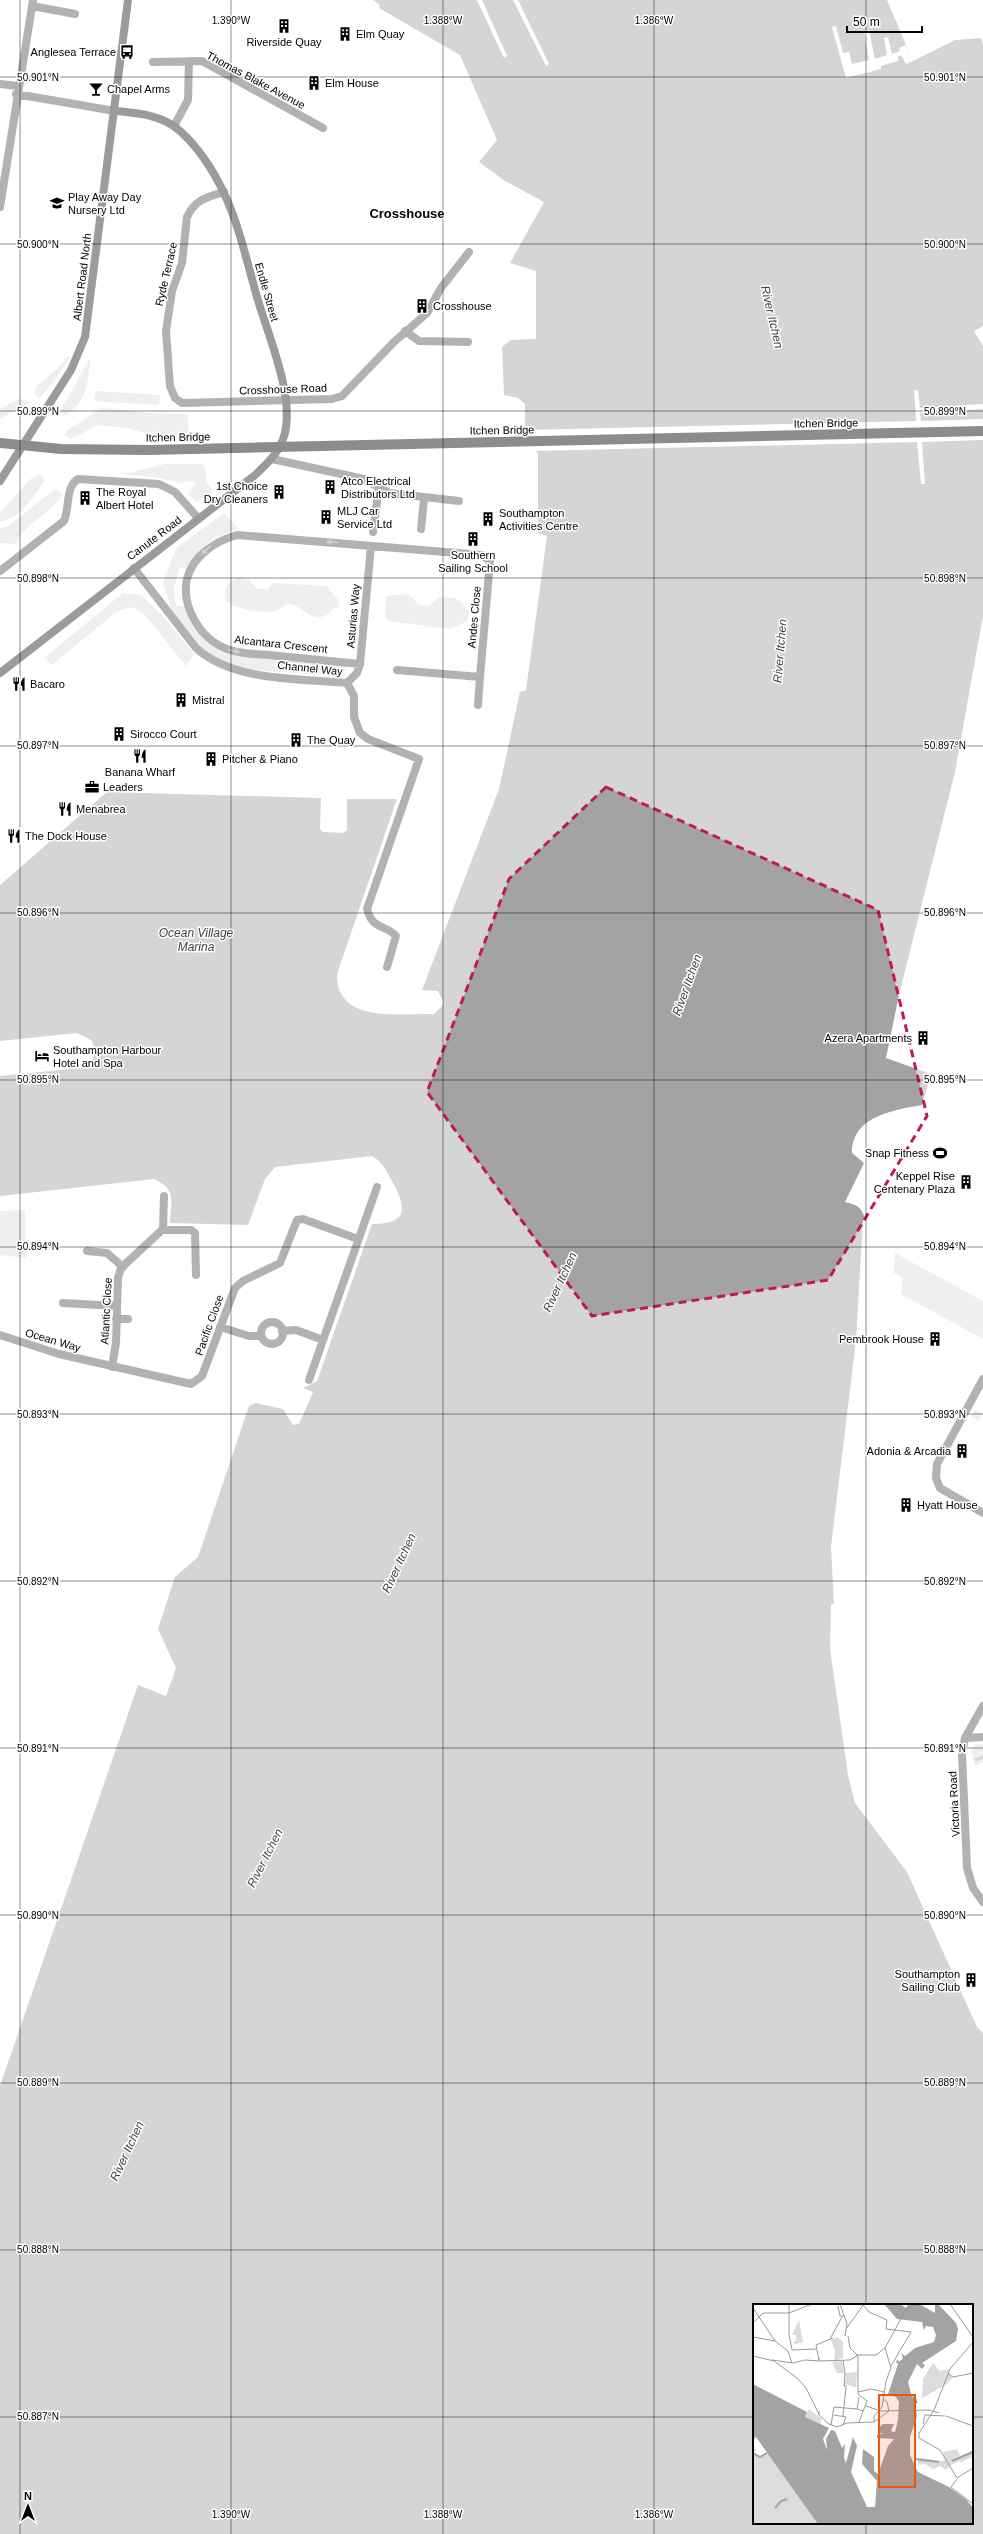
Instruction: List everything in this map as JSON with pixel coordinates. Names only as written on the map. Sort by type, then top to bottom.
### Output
[{"type":"main road","name":"Itchen Bridge","points":[[0,443],[73,450],[166,449],[983,431]]},
{"type":"street","name":"Albert Road North","points":[[0,481],[21,445],[70,370],[83,344],[115,111],[128,0]]},
{"type":"street","points":[[0,204],[32,3],[75,14]]},
{"type":"street","points":[[0,84],[17,90],[115,111],[145,115],[174,126],[188,100],[189,61]]},
{"type":"street","name":"Thomas Blake Avenue","points":[[153,62],[202,61],[323,128]]},
{"type":"street","name":"Endle Street","points":[[174,126],[195,146],[224,192],[243,246],[281,378],[284,399]]},
{"type":"street","name":"Ryde Terrace","points":[[182,403],[175,398],[170,386],[166,332],[172,291],[182,263],[187,217],[190,210],[202,199],[224,192]]},
{"type":"street","name":"Crosshouse Road","points":[[182,403],[284,399],[332,399],[342,396],[405,331],[427,313],[440,288],[469,252]]},
{"type":"street","points":[[405,331],[419,341],[468,342]]},
{"type":"street","name":"Canute Road","points":[[0,673],[254,476],[272,459],[278,450],[285,432],[284,399]]},
{"type":"street","points":[[272,459],[294,465],[338,471],[364,479],[390,493],[424,499],[459,501]]},
{"type":"street","points":[[0,571],[64,521],[68,513],[70,487],[78,479],[159,484],[170,488],[198,518]]},
{"type":"street","points":[[373,532],[379,487]]},
{"type":"street","points":[[421,529],[424,499]]},
{"type":"street","name":"Alcantara Crescent","points":[[360,664],[228,650],[216,644],[195,621],[188,607],[185,588],[192,566],[203,553],[212,545],[237,535],[371,546]]},
{"type":"street","name":"Asturias Way","points":[[347,683],[357,673],[360,664],[371,546]]},
{"type":"street","name":"Andes Close","points":[[371,546],[482,555],[490,561],[478,705]]},
{"type":"street","name":"Channel Way","points":[[134,568],[196,648],[207,658],[223,667],[247,673],[347,683],[354,696],[354,716],[360,733],[368,739],[419,759],[367,909],[370,918],[375,925],[391,931],[396,936],[388,967]]},
{"type":"street","points":[[397,670],[480,677]]},
{"type":"street","points":[[308,1380],[377,1187]]},
{"type":"street","points":[[164,1196],[163,1230],[194,1231],[196,1274]]},
{"type":"street","name":"Pacific Close","points":[[194,1384],[202,1376],[220,1327],[238,1285],[281,1262],[297,1220],[303,1219],[358,1239]]},
{"type":"street","name":"Atlantic Close","points":[[112,1367],[118,1274],[123,1266],[163,1230]]},
{"type":"street","points":[[87,1251],[107,1253],[123,1266]]},
{"type":"street","points":[[63,1303],[117,1306]]},
{"type":"street","points":[[116,1319],[128,1320]]},
{"type":"street","points":[[269,1322],[279,1325],[282,1331],[280,1340],[274,1344],[264,1342],[261,1336],[263,1327],[269,1322]]},
{"type":"street","points":[[220,1327],[249,1336],[261,1336]]},
{"type":"street","points":[[282,1331],[296,1330],[323,1340]]},
{"type":"street","name":"Ocean Way","points":[[0,1335],[36,1348],[186,1384],[194,1384]]},
{"type":"street","points":[[983,1379],[970,1411],[937,1464],[936,1478],[940,1488],[983,1513]]},
{"type":"street","name":"Victoria Road","points":[[983,1706],[965,1738],[962,1754],[967,1868],[973,1888],[983,1902]]},
{"type":"street","points":[[965,1738],[983,1737]]},
{"type":"highlighted area","points":[[606,787],[878,910],[927,1116],[828,1280],[592,1316],[427,1092],[509,879]]},
{"type":"shaded area","points":[[91,356],[87,383],[82,398],[72,411],[63,416],[60,412]]},
{"type":"shaded area","points":[[66,357],[70,357],[54,382],[40,398],[35,395],[36,387],[60,366]]},
{"type":"shaded area","points":[[96,391],[160,395],[159,405],[94,401]]},
{"type":"shaded area","points":[[18,399],[31,402],[0,419],[0,409]]},
{"type":"shaded area","points":[[102,408],[149,413],[187,414],[190,438],[166,439],[127,428],[98,425],[71,439],[65,436],[65,432]]},
{"type":"shaded area","points":[[165,464],[203,464],[207,474],[205,481],[213,491],[197,502],[188,495],[196,483],[191,481],[180,483],[155,477],[124,474]]},
{"type":"shaded area","points":[[39,474],[45,480],[31,500],[20,512],[7,520],[0,522],[0,513],[29,480]]},
{"type":"shaded area","points":[[55,489],[62,494],[58,500],[26,529],[15,544],[0,543],[0,528],[7,527]]},
{"type":"shaded area","points":[[224,513],[238,528],[208,542],[187,569],[180,567],[174,587],[176,606],[184,606],[199,631],[219,649],[346,665],[344,677],[243,669],[204,652],[172,613],[163,581],[177,547]]},
{"type":"shaded area","points":[[241,577],[249,580],[258,589],[267,589],[274,583],[327,586],[339,601],[338,608],[334,608],[321,617],[315,617],[294,605],[289,604],[278,610],[264,612],[250,610],[230,604],[226,601],[225,589],[231,581]]},
{"type":"shaded area","points":[[123,593],[141,595],[162,615],[194,654],[186,666],[145,615],[132,607],[116,612],[52,665],[44,658]]},
{"type":"shaded area","points":[[407,594],[412,597],[418,605],[429,606],[439,597],[455,598],[463,603],[465,610],[469,610],[468,621],[449,629],[388,621],[385,618],[386,596]]},
{"type":"shaded area","points":[[25,1210],[26,1258],[0,1255],[0,1211]]},
{"type":"shaded area","points":[[895,1253],[983,1301],[983,1339],[901,1294],[903,1278],[894,1273]]},
{"type":"shaded area","points":[[983,1744],[983,1762],[975,1766],[971,1751],[975,1745]]},
{"type":"water","points":[[373,0],[887,0],[913,61],[955,40],[981,38],[983,46],[983,326],[974,331],[983,346],[983,616],[955,772],[899,995],[886,1058],[931,1074],[922,1105],[899,1109],[876,1117],[867,1123],[859,1131],[854,1141],[852,1153],[864,1163],[845,1202],[853,1204],[861,1209],[865,1219],[863,1220],[856,1340],[831,1547],[834,1604],[831,1605],[830,1649],[848,1775],[855,1803],[907,1872],[977,2027],[983,2033],[983,2534],[0,2534],[0,2086],[138,1685],[166,1696],[176,1668],[158,1629],[175,1577],[198,1557],[249,1406],[256,1403],[283,1409],[293,1425],[299,1424],[313,1392],[303,1388],[317,1381],[372,1224],[392,1221],[398,1218],[401,1214],[402,1208],[398,1193],[387,1171],[376,1158],[372,1156],[275,1167],[265,1179],[248,1225],[170,1223],[171,1196],[166,1187],[154,1179],[0,1196],[0,1076],[81,1068],[92,1060],[94,1056],[94,1048],[91,1040],[77,1033],[0,1041],[0,885],[107,792],[321,798],[320,829],[323,832],[343,833],[347,830],[347,799],[397,799],[337,974],[339,990],[347,1001],[358,1008],[372,1012],[388,1014],[434,1014],[443,1005],[443,1001],[438,991],[422,990],[499,789],[520,692],[526,690],[547,536],[538,533],[538,454],[525,435],[525,404],[518,398],[504,395],[502,347],[511,340],[536,339],[536,271],[510,263],[544,202],[505,181],[479,162],[497,140],[460,55],[379,8],[380,5]]},
{"type":"pier","points":[[477,0],[482,0],[507,56],[504,58]]},
{"type":"pier","points":[[513,0],[518,0],[549,64],[546,66]]},
{"type":"pier","points":[[836,26],[843,53],[849,52],[852,64],[869,60],[864,31],[869,30],[875,59],[887,55],[884,38],[888,37],[892,54],[900,51],[899,48],[906,45],[913,61],[906,64],[901,55],[898,57],[898,61],[881,66],[881,69],[846,78],[832,27]]},
{"type":"pier","points":[[918,390],[920,408],[983,404],[983,409],[920,413],[921,421],[983,419],[983,440],[922,442],[925,484],[921,484],[917,442],[534,451],[523,435],[523,430],[916,421],[914,391]]},
{"type":"waterway","points":[[976,1760],[983,1757]]},
{"type":"tunnel","points":[[973,1413],[983,1418]]},
{"type":"place","name":"Riverside Quay","points":[[284,26]]},
{"type":"place","name":"Elm Quay","points":[[345,34]]},
{"type":"place","name":"Anglesea Terrace","points":[[127,52]]},
{"type":"place","name":"Elm House","points":[[314,83]]},
{"type":"place","name":"Chapel Arms","points":[[96,89]]},
{"type":"place","name":"Play Away Day Nursery Ltd","points":[[57,203]]},
{"type":"place","name":"Crosshouse","points":[[422,306]]},
{"type":"place","name":"Atco Electrical Distributors Ltd","points":[[330,487]]},
{"type":"place","name":"1st Choice Dry Cleaners","points":[[279,492]]},
{"type":"place","name":"The Royal Albert Hotel","points":[[85,498]]},
{"type":"place","name":"MLJ Car Service Ltd","points":[[326,517]]},
{"type":"place","name":"Southampton Activities Centre","points":[[488,519]]},
{"type":"place","name":"Southern Sailing School","points":[[473,539]]},
{"type":"place","name":"Bacaro","points":[[19,684]]},
{"type":"place","name":"Mistral","points":[[181,700]]},
{"type":"place","name":"Sirocco Court","points":[[119,734]]},
{"type":"place","name":"The Quay","points":[[296,740]]},
{"type":"place","name":"Banana Wharf","points":[[140,756]]},
{"type":"place","name":"Pitcher & Piano","points":[[211,759]]},
{"type":"place","name":"Leaders","points":[[92,787]]},
{"type":"place","name":"Menabrea","points":[[65,809]]},
{"type":"place","name":"The Dock House","points":[[14,836]]},
{"type":"place","name":"Azera Apartments","points":[[923,1038]]},
{"type":"place","name":"Southampton Harbour Hotel and Spa","points":[[42,1056]]},
{"type":"place","name":"Snap Fitness","points":[[940,1153]]},
{"type":"place","name":"Keppel Rise Centenary Plaza","points":[[966,1182]]},
{"type":"place","name":"Pembrook House","points":[[935,1339]]},
{"type":"place","name":"Adonia & Arcadia","points":[[962,1451]]},
{"type":"place","name":"Hyatt House","points":[[906,1505]]},
{"type":"place","name":"Southampton Sailing Club","points":[[971,1980]]},
{"type":"district","name":"Crosshouse","points":[[407,213]]},
{"type":"water label","name":"River Itchen","points":[[772,317]]},
{"type":"water label","name":"River Itchen","points":[[780,651]]},
{"type":"water label","name":"Ocean Village Marina","points":[[196,940]]},
{"type":"water label","name":"River Itchen","points":[[687,985]]},
{"type":"water label","name":"River Itchen","points":[[560,1282]]},
{"type":"water label","name":"River Itchen","points":[[399,1563]]},
{"type":"water label","name":"River Itchen","points":[[265,1858]]},
{"type":"water label","name":"River Itchen","points":[[127,2151]]}]
